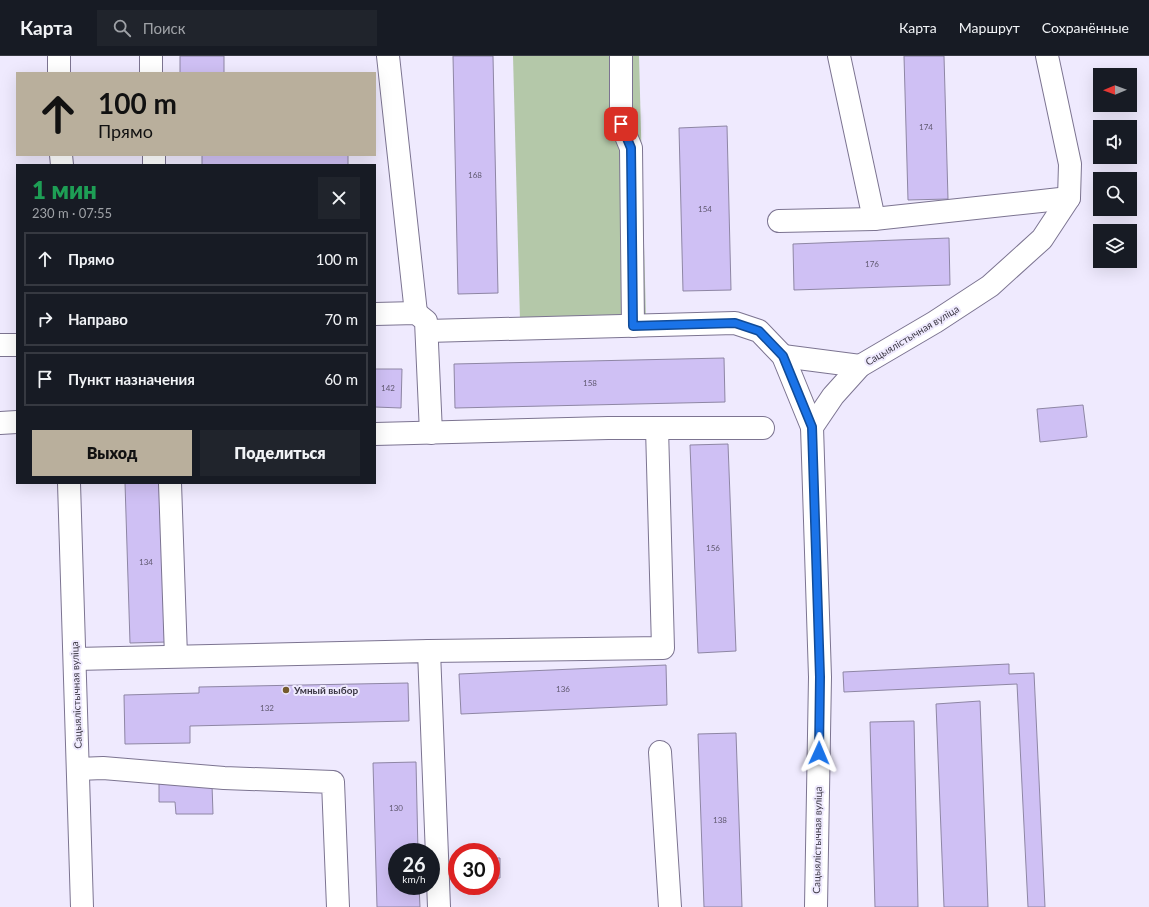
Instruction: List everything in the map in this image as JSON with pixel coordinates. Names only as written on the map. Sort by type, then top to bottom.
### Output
[{"type":"street","points":[[59,56],[59,72]]},
{"type":"street","points":[[151,56],[151,72]]},
{"type":"street","points":[[388,56],[421,322],[431,433]]},
{"type":"street","points":[[621,56],[621,124],[631,148],[633,326]]},
{"type":"street","points":[[839,56],[874,219]]},
{"type":"street","name":"Сацыялістычная вуліца","points":[[816,907],[820,677],[812,427],[833,396],[860,366],[935,322],[990,286],[1042,239],[1068,198],[1070,164],[1047,56]]},
{"type":"street","points":[[779,221],[874,219],[1068,198]]},
{"type":"street","points":[[376,314],[421,322],[633,326],[735,323],[759,331],[783,356],[812,427]]},
{"type":"street","points":[[0,345],[16,345]]},
{"type":"street","points":[[783,356],[860,366]]},
{"type":"street","points":[[0,423],[16,422]]},
{"type":"street","points":[[376,434],[608,428],[763,428]]},
{"type":"street","points":[[75,659],[429,651],[663,648],[657,428]]},
{"type":"street","name":"Сацыялістычная вуліца","points":[[69,484],[82,907]]},
{"type":"street","points":[[170,484],[176,656]]},
{"type":"street","points":[[429,651],[439,907]]},
{"type":"street","points":[[660,752],[670,907]]},
{"type":"street","points":[[78,769],[104,768],[224,778],[333,782],[338,907]]},
{"type":"green space","points":[[513,56],[639,56],[646,318],[520,321]]},
{"type":"building","points":[[180,56],[224,56],[224,72],[180,72]]},
{"type":"building","points":[[453,56],[493,56],[498,293],[458,294]]},
{"type":"building","points":[[904,56],[944,56],[948,199],[908,200]]},
{"type":"building","points":[[727,126],[731,290],[683,291],[679,128]]},
{"type":"building","points":[[202,156],[348,156],[348,164],[202,164]]},
{"type":"building","points":[[949,238],[950,285],[794,290],[793,244]]},
{"type":"building","points":[[724,358],[725,402],[455,408],[454,364]]},
{"type":"building","points":[[376,369],[402,369],[401,408],[376,407]]},
{"type":"building","points":[[1083,405],[1087,437],[1040,442],[1037,409]]},
{"type":"building","points":[[728,444],[736,651],[698,653],[690,445]]},
{"type":"building","points":[[125,484],[162,484],[167,642],[130,643]]},
{"type":"building","points":[[1009,664],[1009,674],[1034,673],[1045,907],[1028,907],[1017,684],[844,692],[843,672]]},
{"type":"building","points":[[666,665],[667,705],[461,714],[459,674]]},
{"type":"building","points":[[408,683],[409,721],[190,726],[190,743],[125,744],[124,695],[199,693],[199,687]]},
{"type":"building","points":[[980,701],[988,907],[944,907],[936,704]]},
{"type":"building","points":[[914,721],[918,907],[875,907],[870,722]]},
{"type":"building","points":[[736,733],[742,907],[704,907],[698,734]]},
{"type":"building","points":[[416,762],[418,843],[388,843],[388,895],[419,895],[420,907],[377,907],[373,763]]},
{"type":"building","points":[[159,782],[212,785],[213,814],[176,814],[175,802],[159,802]]},
{"type":"place","name":"Умный выбор","points":[[286,690]]},
{"type":"route","points":[[621,124],[631,148],[633,326],[735,323],[759,331],[783,356],[812,427],[820,677],[819,753]]}]
